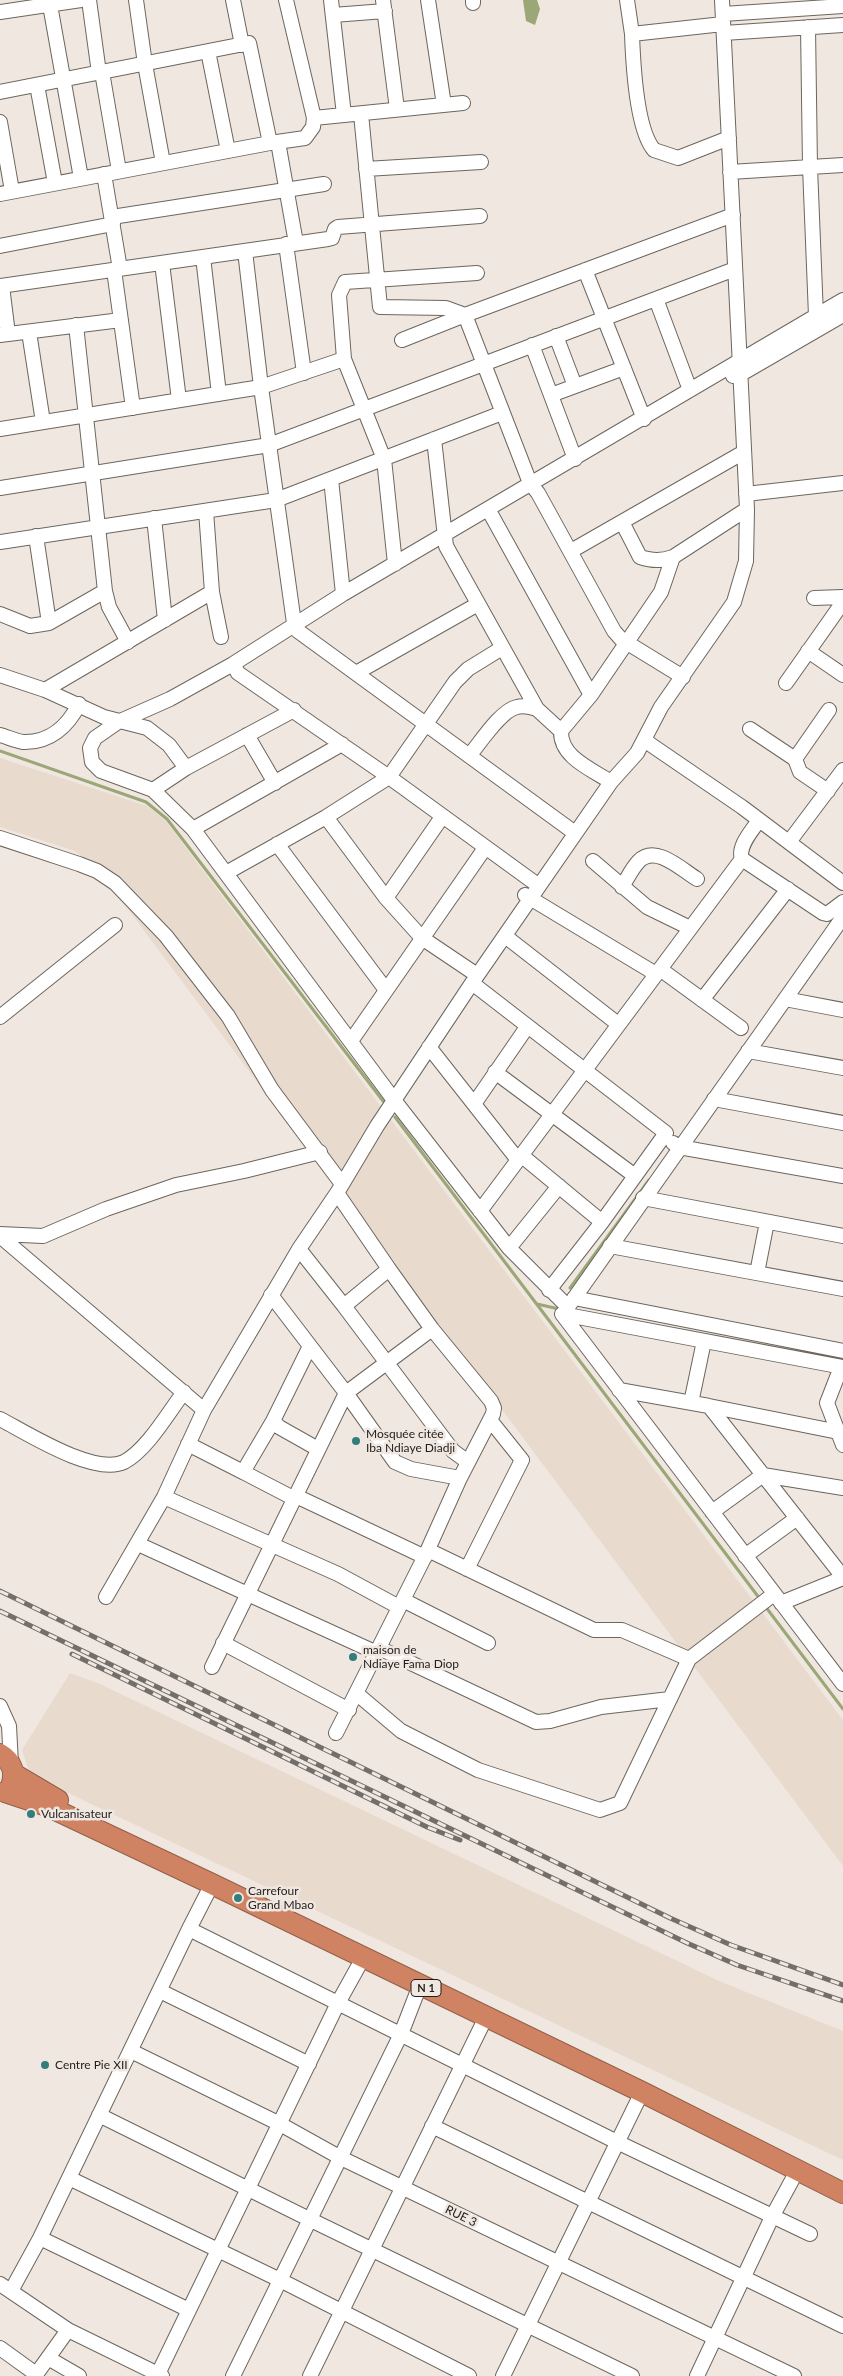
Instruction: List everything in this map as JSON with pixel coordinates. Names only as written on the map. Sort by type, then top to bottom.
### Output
[{"type":"highway","name":"N 1","points":[[6,1776],[47,1806],[642,2092],[843,2193]]},
{"type":"highway","name":"N 1","points":[[6,1776],[843,2180]]},
{"type":"street","points":[[0,12],[80,0]]},
{"type":"street","points":[[89,0],[119,171]]},
{"type":"street","points":[[136,0],[144,64],[163,163]]},
{"type":"street","points":[[232,0],[242,45]]},
{"type":"street","points":[[0,122],[6,192],[228,150],[305,138],[313,127],[314,118],[286,0]]},
{"type":"street","points":[[331,0],[344,115]]},
{"type":"street","points":[[428,0],[444,105]]},
{"type":"street","points":[[627,0],[632,34],[635,89],[643,122],[654,150],[678,158],[729,138]]},
{"type":"street","points":[[632,34],[789,5],[826,8],[843,6],[843,0]]},
{"type":"street","points":[[50,4],[62,80],[81,178]]},
{"type":"street","points":[[333,15],[384,6],[397,109]]},
{"type":"street","points":[[826,8],[826,26]]},
{"type":"street","points":[[723,18],[808,27],[843,25]]},
{"type":"street","points":[[106,1597],[164,1497],[204,1410],[299,1249],[340,1188],[394,1100],[505,936],[528,897],[539,886],[611,782],[637,753],[661,707],[734,602],[746,560],[747,501],[741,416],[723,18]]},
{"type":"street","points":[[808,27],[810,167],[816,316]]},
{"type":"street","points":[[0,92],[249,43],[286,190],[304,373]]},
{"type":"street","points":[[208,51],[228,150]]},
{"type":"street","points":[[37,85],[55,183]]},
{"type":"street","points":[[314,118],[463,103]]},
{"type":"street","points":[[361,114],[380,308],[446,308],[465,314]]},
{"type":"street","points":[[366,169],[481,162]]},
{"type":"street","points":[[730,172],[843,165]]},
{"type":"street","points":[[104,174],[112,220],[121,320],[133,408]]},
{"type":"street","points":[[0,246],[112,220],[324,184]]},
{"type":"street","points":[[402,340],[465,314],[732,215]]},
{"type":"street","points":[[121,320],[4,335],[1,286],[332,238],[334,228],[338,227],[480,216]]},
{"type":"street","points":[[245,251],[276,500],[294,623],[298,631],[576,833]]},
{"type":"street","points":[[203,257],[219,394]]},
{"type":"street","points":[[162,263],[179,400]]},
{"type":"street","points":[[0,488],[269,445],[735,269]]},
{"type":"street","points":[[586,270],[644,419]]},
{"type":"street","points":[[395,564],[384,459],[344,359],[340,310],[341,288],[345,282],[477,273]]},
{"type":"street","points":[[656,299],[693,388]]},
{"type":"street","points":[[740,368],[816,316],[843,300]]},
{"type":"street","points":[[465,314],[530,483],[538,493],[571,551],[614,631],[627,642],[683,677]]},
{"type":"street","points":[[843,315],[740,368],[693,388],[644,419],[530,483],[294,623],[233,664],[170,699],[118,722],[95,738],[90,748],[92,762],[101,771],[153,790],[193,829],[394,1100],[509,1248],[549,1290],[568,1306],[618,1390],[745,1556],[771,1599],[843,1684]]},
{"type":"street","points":[[76,325],[105,591],[109,607],[128,642]]},
{"type":"street","points":[[29,332],[43,422]]},
{"type":"street","points":[[556,336],[575,386]]},
{"type":"street","points":[[532,345],[575,459]]},
{"type":"street","points":[[0,429],[261,387],[344,359]]},
{"type":"street","points":[[551,395],[624,368]]},
{"type":"street","points":[[0,542],[276,500],[502,413]]},
{"type":"street","points":[[434,439],[446,546],[536,709],[561,730]]},
{"type":"street","points":[[571,551],[744,452]]},
{"type":"street","points":[[331,479],[343,594]]},
{"type":"street","points":[[622,522],[640,557],[651,560],[673,557],[747,501],[843,482]]},
{"type":"street","points":[[488,509],[591,695]]},
{"type":"street","points":[[206,511],[212,592],[221,637]]},
{"type":"street","points":[[154,518],[165,620]]},
{"type":"street","points":[[36,536],[49,622]]},
{"type":"street","points":[[611,782],[565,750],[560,739],[561,730],[591,695],[661,592],[673,557]]},
{"type":"street","points":[[0,614],[30,626],[49,622],[105,591]]},
{"type":"street","points":[[45,690],[212,592]]},
{"type":"street","points":[[814,598],[843,598]]},
{"type":"street","points":[[786,683],[843,602]]},
{"type":"street","points":[[356,673],[478,604]]},
{"type":"street","points":[[226,873],[326,817],[389,777],[455,682],[468,669],[502,648]]},
{"type":"street","points":[[808,651],[843,675]]},
{"type":"street","points":[[233,664],[238,672],[389,777],[539,886]]},
{"type":"street","points":[[0,675],[45,690],[118,722],[146,728],[169,744],[186,768]]},
{"type":"street","points":[[0,735],[22,742],[52,736],[70,721],[79,704]]},
{"type":"street","points":[[470,756],[503,715],[515,707],[524,706],[536,709]]},
{"type":"street","points":[[153,790],[186,768],[294,710]]},
{"type":"street","points":[[796,759],[829,710]]},
{"type":"street","points":[[750,729],[796,759],[800,772],[828,791]]},
{"type":"street","points":[[247,735],[275,783]]},
{"type":"street","points":[[644,740],[759,820],[843,883]]},
{"type":"street","points":[[193,829],[342,744]]},
{"type":"street","points":[[789,842],[843,770]]},
{"type":"street","points":[[326,817],[386,898],[422,938],[475,979],[527,1026],[673,1141],[843,1176]]},
{"type":"street","points":[[386,898],[442,817]]},
{"type":"street","points":[[480,1211],[742,859],[742,846],[759,820]]},
{"type":"street","points":[[0,838],[97,871],[115,883],[166,936],[228,1016],[272,1090],[320,1152],[388,1268],[432,1329],[491,1401],[494,1408],[426,1553],[336,1733]]},
{"type":"street","points":[[277,844],[386,990]]},
{"type":"street","points":[[351,1041],[485,848]]},
{"type":"street","points":[[622,887],[639,861],[648,855],[658,855],[697,879]]},
{"type":"street","points":[[742,859],[827,914],[843,902]]},
{"type":"street","points":[[593,861],[647,907],[690,928]]},
{"type":"street","points":[[702,1000],[788,889]]},
{"type":"street","points":[[528,897],[658,972],[741,1028]]},
{"type":"street","points":[[549,1290],[602,1222],[634,1176],[673,1141],[714,1099],[840,924]]},
{"type":"street","points":[[0,1017],[115,926]]},
{"type":"street","points":[[505,936],[618,1024]]},
{"type":"street","points":[[785,999],[843,1010]]},
{"type":"street","points":[[474,1104],[527,1026]]},
{"type":"street","points":[[429,1048],[520,1157],[602,1222]]},
{"type":"street","points":[[748,1051],[843,1068]]},
{"type":"street","points":[[496,1072],[634,1176]]},
{"type":"street","points":[[714,1099],[843,1123]]},
{"type":"street","points":[[568,1306],[643,1198],[673,1141]]},
{"type":"street","points":[[20,1252],[36,1237],[176,1185],[244,1171],[320,1152]]},
{"type":"street","points":[[509,1248],[558,1186]]},
{"type":"street","points":[[643,1198],[843,1236]]},
{"type":"street","points":[[757,1273],[767,1222]]},
{"type":"street","points":[[0,1235],[36,1237]]},
{"type":"street","points":[[0,1235],[204,1410]]},
{"type":"street","points":[[610,1246],[843,1289]]},
{"type":"street","points":[[299,1249],[453,1450],[468,1462]]},
{"type":"street","points":[[344,1306],[388,1268]]},
{"type":"street","points":[[271,1295],[346,1393],[395,1462],[411,1469],[460,1478]]},
{"type":"street","points":[[568,1306],[704,1341],[842,1367],[827,1403],[841,1437]]},
{"type":"street","points":[[568,1306],[843,1351]]},
{"type":"street","points":[[212,1667],[346,1393],[432,1329]]},
{"type":"street","points":[[691,1403],[704,1341]]},
{"type":"street","points":[[243,1472],[273,1421],[310,1346]]},
{"type":"street","points":[[618,1390],[709,1406],[841,1437]]},
{"type":"street","points":[[0,1419],[79,1460],[106,1464],[123,1462],[145,1444],[184,1392]]},
{"type":"street","points":[[356,1693],[401,1731],[478,1770],[600,1810],[620,1803],[689,1659],[771,1599],[843,1578],[709,1406]]},
{"type":"street","points":[[467,1569],[522,1460],[490,1420]]},
{"type":"street","points":[[273,1421],[279,1427],[318,1449]]},
{"type":"street","points":[[188,1444],[295,1497],[467,1569],[594,1630],[622,1630],[689,1659]]},
{"type":"street","points":[[712,1512],[763,1475],[843,1488]]},
{"type":"street","points":[[164,1497],[272,1544],[488,1643]]},
{"type":"street","points":[[745,1556],[797,1518]]},
{"type":"street","points":[[138,1544],[536,1722],[550,1722],[601,1707],[670,1698]]},
{"type":"street","points":[[223,1643],[348,1710]]},
{"type":"street","points":[[0,1706],[9,1726],[6,1776]]},
{"type":"street","points":[[0,1713],[0,1735]]},
{"type":"street","points":[[212,1884],[40,2238],[6,2288],[68,2330],[159,2375],[338,2003],[363,1958]]},
{"type":"street","points":[[189,1929],[617,2142],[810,2234]]},
{"type":"street","points":[[233,2376],[401,2034],[420,1986]]},
{"type":"street","points":[[160,1990],[309,2064]]},
{"type":"street","points":[[316,2374],[342,2311],[371,2250],[486,2017]]},
{"type":"street","name":"RUE 3","points":[[131,2050],[280,2124],[341,2158],[794,2376]]},
{"type":"street","points":[[503,2376],[642,2092]]},
{"type":"street","points":[[100,2115],[248,2187],[371,2250],[632,2376]]},
{"type":"street","points":[[432,2126],[843,2326]]},
{"type":"street","points":[[697,2376],[772,2217],[797,2171]]},
{"type":"street","points":[[69,2178],[280,2280],[469,2376]]},
{"type":"street","points":[[40,2238],[189,2310]]},
{"type":"street","points":[[0,2348],[36,2375],[68,2330]]},
{"type":"street","points":[[48,2358],[79,2376]]},
{"type":"shaded area","points":[[523,0],[537,0],[540,9],[535,25],[526,21]]},
{"type":"shaded area","points":[[0,758],[147,806],[165,820],[843,1720],[843,1866],[98,869],[75,851],[0,827]]},
{"type":"shaded area","points":[[70,1673],[100,1684],[719,1981],[843,2031],[843,2160],[49,1784],[28,1769],[22,1750]]},
{"type":"waterway","points":[[0,751],[146,802],[167,819],[383,1101]]},
{"type":"waterway","points":[[395,1117],[760,1599]]},
{"type":"waterway","points":[[570,1288],[649,1180]]},
{"type":"waterway","points":[[537,1304],[559,1309]]},
{"type":"waterway","points":[[765,1606],[843,1709]]},
{"type":"railway","points":[[0,1591],[670,1918],[731,1945],[843,1985]]},
{"type":"railway","points":[[0,1611],[687,1943],[737,1965],[843,2001]]},
{"type":"railway","points":[[72,1654],[427,1827],[460,1840]]},
{"type":"place","name":"Mosquée citée Iba Ndiaye Diadji","points":[[356,1441]]},
{"type":"place","name":"maison de Ndiaye Fama Diop","points":[[353,1657]]},
{"type":"place","name":"Vulcanisateur","points":[[31,1814]]},
{"type":"place","name":"Carrefour Grand Mbao","points":[[238,1898]]},
{"type":"place","name":"Centre Pie XII","points":[[45,2065]]}]
